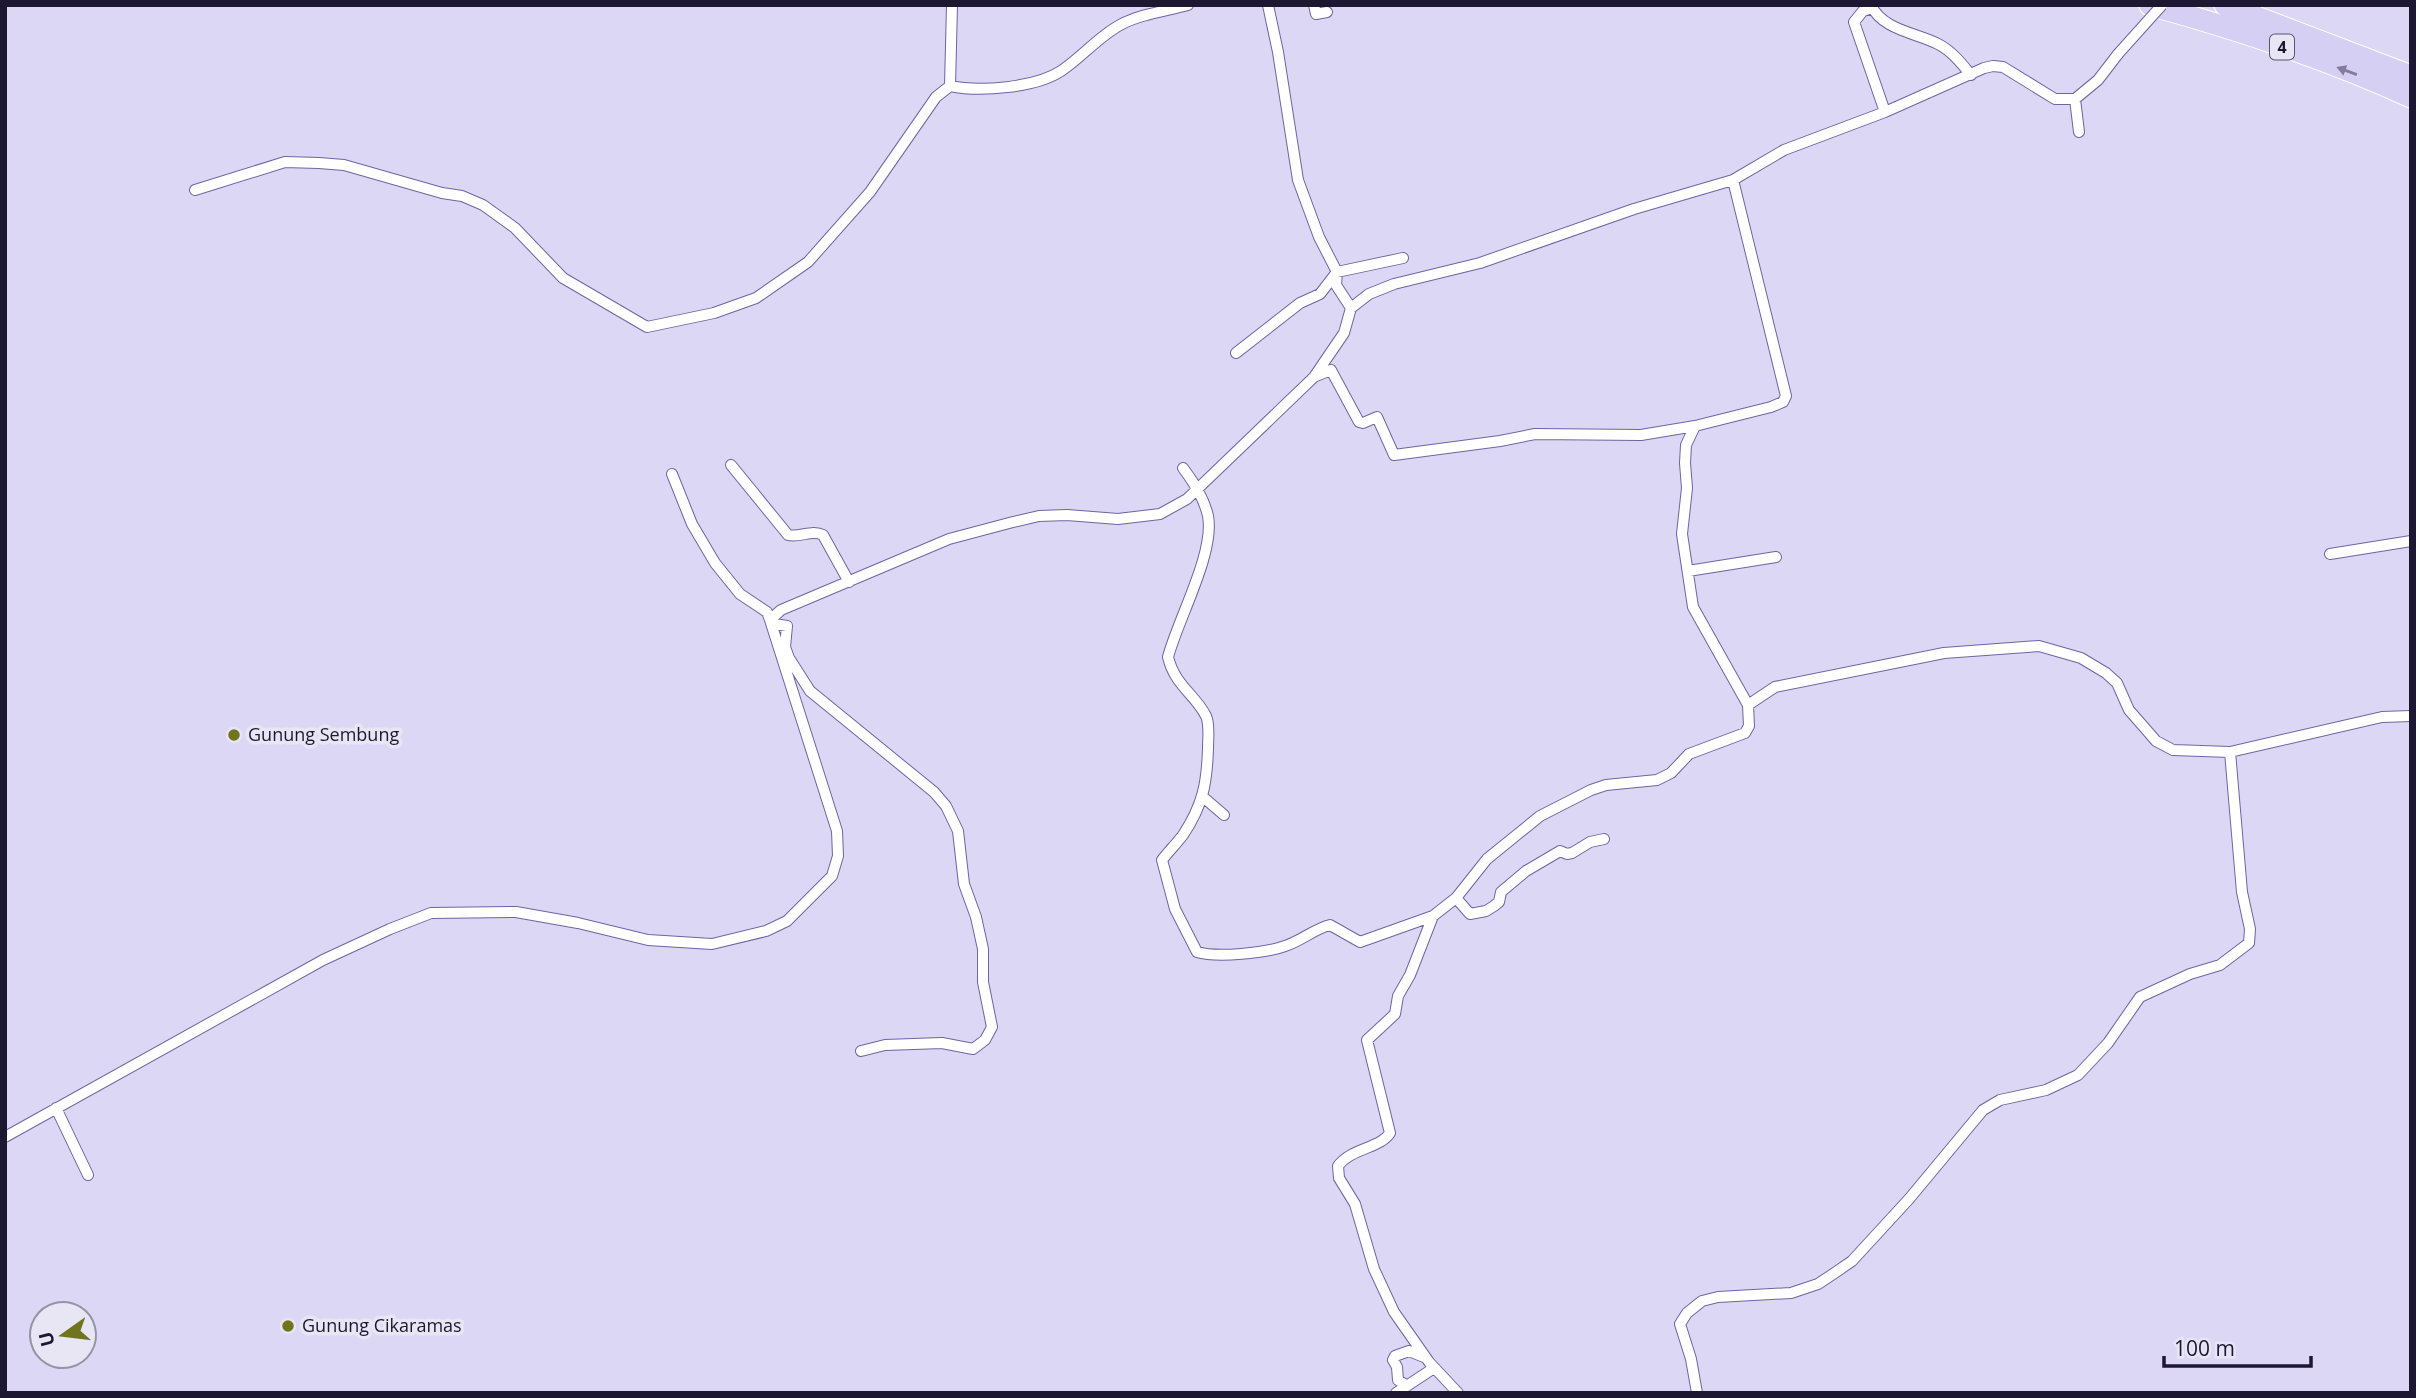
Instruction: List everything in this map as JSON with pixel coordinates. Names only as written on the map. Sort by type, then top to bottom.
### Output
[{"type":"highway","name":"4","points":[[2150,5],[2220,24],[2411,97]]},
{"type":"highway","name":"4","points":[[2225,5],[2411,76]]},
{"type":"street","points":[[950,86],[952,5]]},
{"type":"street","points":[[195,190],[285,162],[344,165],[442,193],[462,196],[483,205],[515,228],[563,278],[647,327],[714,313],[756,298],[808,262],[870,192],[936,97],[950,86],[995,88],[1028,84],[1059,73],[1106,33],[1126,22],[1188,5]]},
{"type":"street","points":[[1268,5],[1298,180],[1319,237],[1337,272],[1336,285],[1351,308]]},
{"type":"street","points":[[1314,5],[1316,14],[1327,12]]},
{"type":"street","points":[[770,620],[781,610],[948,539],[1039,516],[1118,519],[1160,514],[1188,499],[1314,377],[1344,333],[1351,308],[1369,294],[1394,284],[1480,263],[1634,209],[1733,180],[1784,150],[1885,112],[1993,66],[2003,67],[2055,99],[2075,99],[2098,80],[2162,5]]},
{"type":"street","points":[[1885,112],[1854,22],[1863,11],[1871,7],[1877,15],[1899,29],[1938,43],[1971,75]]},
{"type":"street","points":[[2075,99],[2079,132]]},
{"type":"street","points":[[1314,377],[1331,370],[1359,422],[1377,418],[1394,455],[1535,434],[1641,435],[1695,426],[1783,402],[1786,396],[1733,180]]},
{"type":"street","points":[[1236,353],[1300,303],[1320,295],[1337,272],[1403,258]]},
{"type":"street","points":[[1184,468],[1198,489],[1208,517],[1208,541],[1168,657],[1170,668],[1206,716],[1208,772],[1203,797],[1183,834],[1162,860],[1175,909],[1197,952],[1217,954],[1265,951],[1285,946],[1330,925],[1360,942],[1433,916],[1456,898],[1487,859],[1540,816],[1606,785],[1657,780],[1671,774],[1689,754],[1708,745],[1741,736],[1749,726],[1748,705],[1693,607],[1682,534],[1687,488],[1686,445],[1695,426]]},
{"type":"street","points":[[731,465],[788,535],[794,537],[816,532],[823,535],[849,582]]},
{"type":"street","points":[[5,1137],[323,960],[431,913],[516,912],[579,923],[648,940],[712,944],[766,931],[787,920],[832,876],[838,856],[837,831],[767,612],[740,594],[715,563],[692,524],[672,474]]},
{"type":"street","points":[[2330,555],[2411,541]]},
{"type":"street","points":[[1688,571],[1776,557]]},
{"type":"street","points":[[770,620],[775,624],[787,626],[785,647],[810,691],[887,751],[912,776],[934,792],[946,807],[958,831],[964,884],[980,932],[983,982],[992,1020],[990,1034],[985,1040],[973,1049],[942,1043],[885,1045],[861,1051]]},
{"type":"street","points":[[1748,705],[1775,687],[1944,653],[2039,646],[2081,659],[2106,673],[2117,683],[2129,710],[2156,741],[2173,750],[2230,752],[2382,717],[2411,716]]},
{"type":"street","points":[[1697,1393],[1691,1359],[1680,1324],[1687,1313],[1702,1301],[1718,1297],[1791,1293],[1818,1284],[1852,1261],[1909,1199],[1983,1110],[2000,1100],[2046,1090],[2078,1075],[2108,1043],[2140,997],[2190,974],[2220,965],[2249,943],[2250,929],[2242,892],[2230,752]]},
{"type":"street","points":[[1203,797],[1224,815]]},
{"type":"street","points":[[1456,898],[1469,914],[1486,911],[1499,902],[1501,892],[1542,860],[1560,851],[1572,853],[1590,842],[1604,839]]},
{"type":"street","points":[[1433,916],[1410,975],[1398,996],[1397,1011],[1367,1040],[1390,1132],[1386,1138],[1354,1152],[1338,1166],[1339,1178],[1355,1204],[1374,1269],[1394,1312],[1431,1364],[1458,1393]]},
{"type":"street","points":[[56,1108],[88,1175]]},
{"type":"street","points":[[1407,1386],[1398,1380],[1397,1367],[1393,1360],[1395,1356],[1409,1351],[1431,1364]]},
{"type":"street","points":[[1396,1393],[1431,1364]]},
{"type":"place","name":"Gunung Sembung","points":[[234,735]]},
{"type":"place","name":"Gunung Cikaramas","points":[[288,1326]]}]
